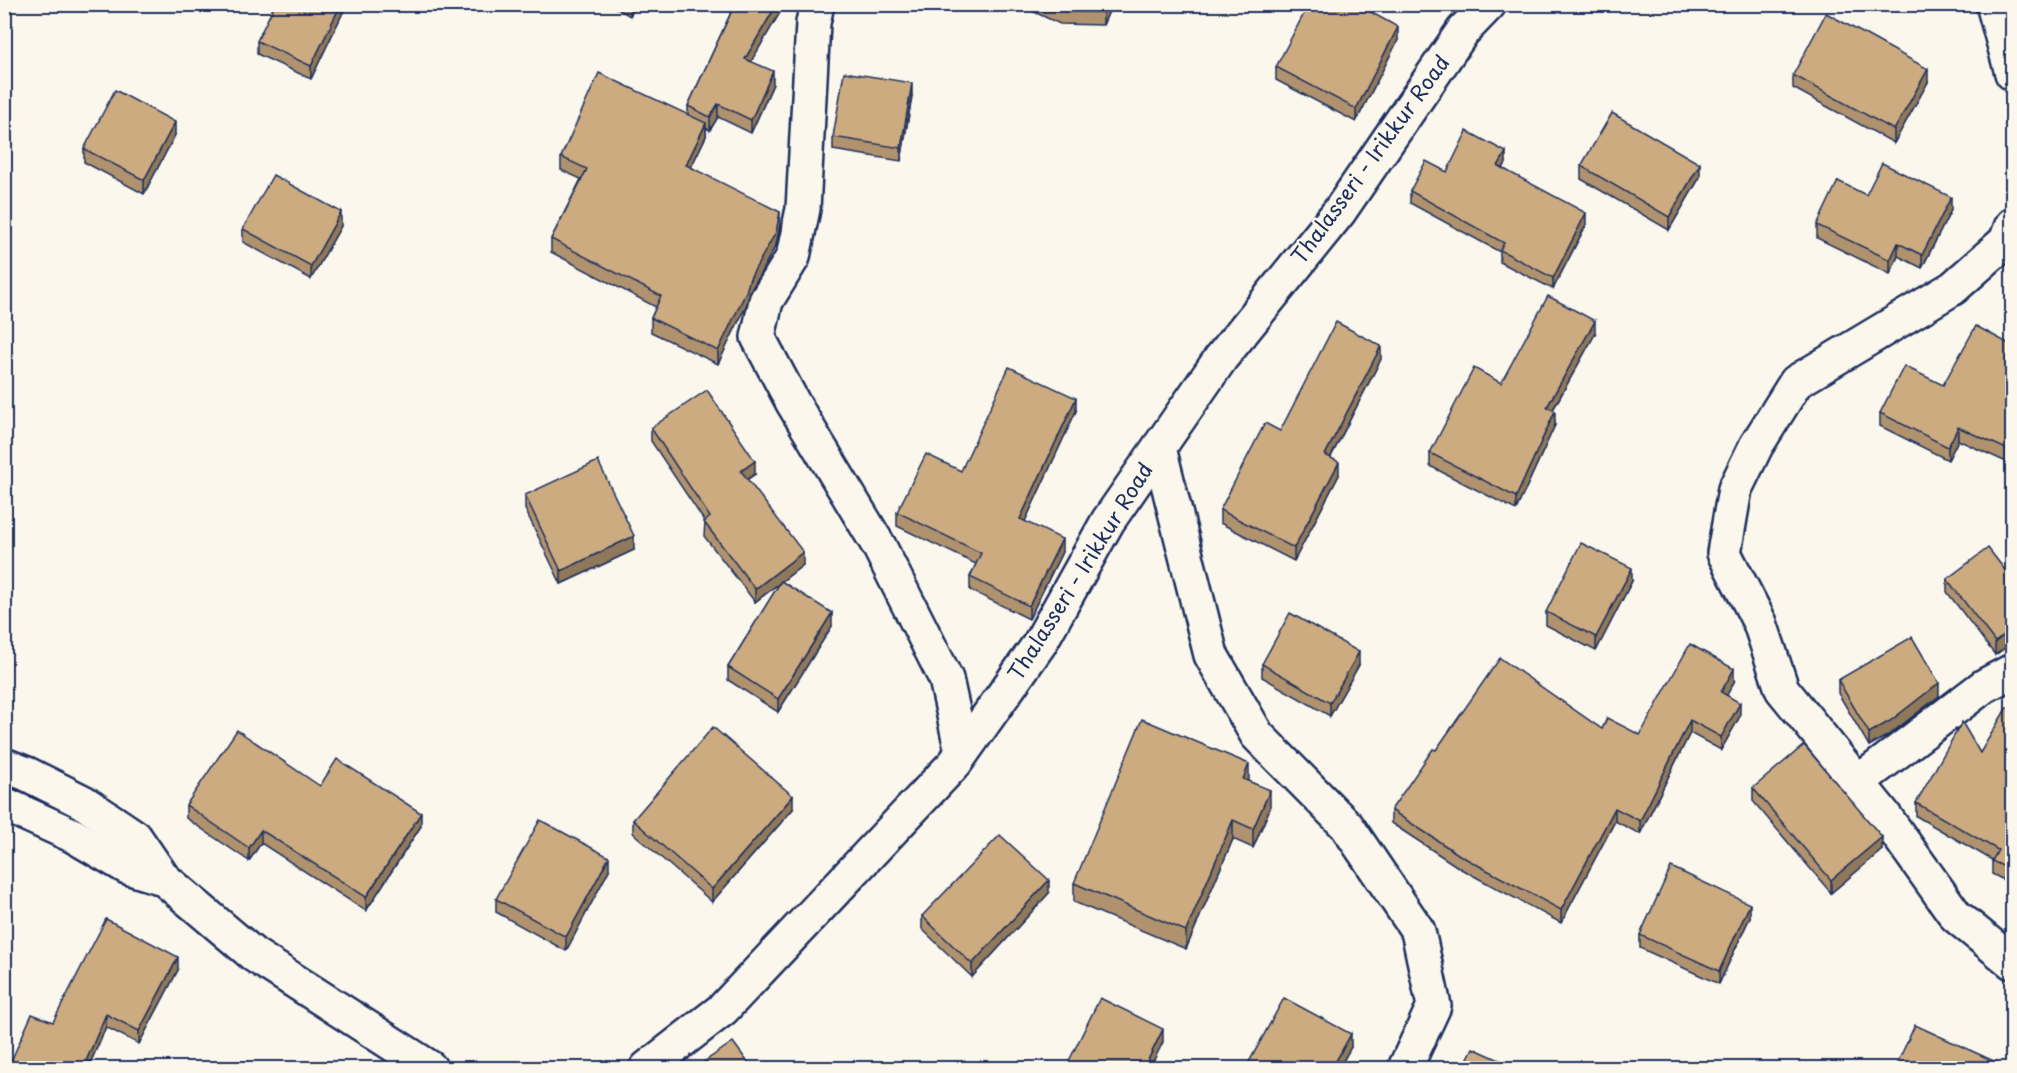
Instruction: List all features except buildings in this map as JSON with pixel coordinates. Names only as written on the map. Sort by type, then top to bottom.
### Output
[{"type":"street","points":[[818,4],[813,23],[803,209],[793,257],[766,301],[758,337],[793,403],[879,546],[946,679],[962,752]]},
{"type":"street","name":"Thalasseri - Irikkur Road","points":[[647,1068],[723,1009],[955,763],[1040,643],[1108,521],[1221,358],[1339,212],[1463,31],[1489,4]]},
{"type":"street","points":[[1993,4],[2013,74]]},
{"type":"street","points":[[2013,225],[2006,241],[1953,288],[1796,382],[1756,446],[1734,489],[1724,553],[1760,623],[1782,689],[1858,782],[1956,916],[2013,962]]},
{"type":"street","points":[[1159,448],[1211,655],[1257,735],[1347,826],[1418,931],[1434,1006],[1406,1068]]},
{"type":"street","points":[[1858,782],[1984,686],[2013,671]]},
{"type":"street","points":[[4,765],[82,802],[135,837],[163,878],[254,955],[430,1068]]},
{"type":"street","points":[[4,804],[74,836],[127,867],[163,878]]}]
